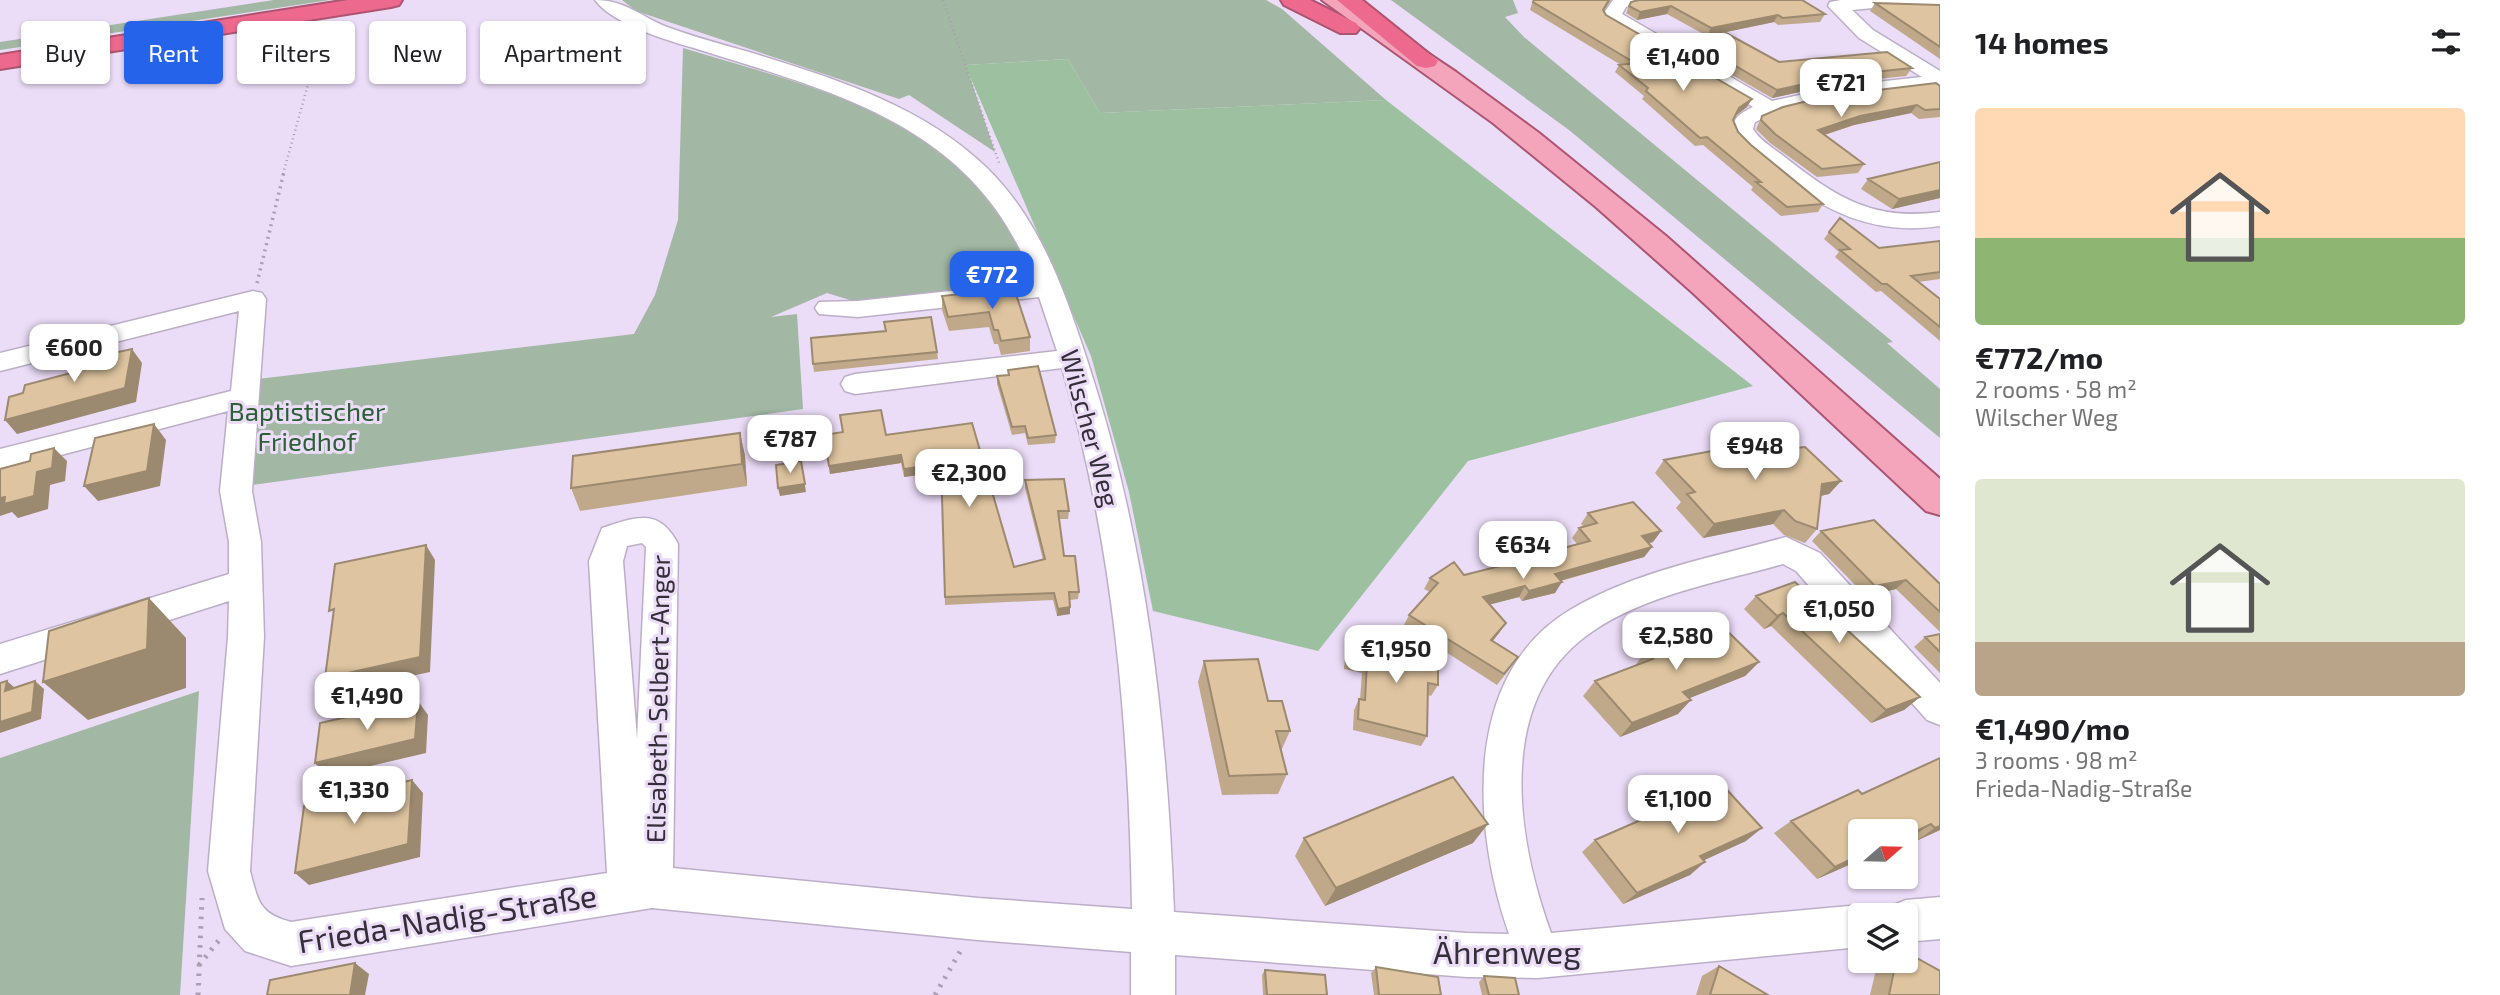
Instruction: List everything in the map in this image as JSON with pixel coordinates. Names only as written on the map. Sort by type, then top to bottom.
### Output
[{"type":"highway","points":[[0,55],[351,0]]},
{"type":"highway","points":[[0,62],[391,0]]},
{"type":"highway","points":[[1292,0],[1348,28]]},
{"type":"highway","points":[[1348,0],[1426,61]]},
{"type":"main road","points":[[1306,0],[1450,97],[1555,176],[1638,241],[1838,409]]},
{"type":"main road","points":[[1333,0],[1426,61],[1529,138],[1639,228],[1940,501]]},
{"type":"street","name":"Wilscher Weg","points":[[604,0],[624,14],[660,31],[845,91],[916,125],[968,163],[1004,201],[1033,247],[1073,358],[1106,471],[1129,604],[1147,770],[1154,931],[1153,995]]},
{"type":"street","points":[[1635,0],[1620,3],[1611,16],[1769,108]]},
{"type":"street","points":[[1940,4],[1883,1],[1837,6],[1866,34],[1940,81]]},
{"type":"street","points":[[1940,81],[1854,91],[1769,108],[1746,118],[1742,129],[1747,138],[1826,199],[1867,216],[1929,222],[1940,240]]},
{"type":"street","points":[[828,308],[858,309],[1049,288]]},
{"type":"street","points":[[0,362],[253,299]]},
{"type":"street","name":"Frieda-Nadig-Straße","points":[[253,299],[242,398],[236,491],[244,542],[246,637],[229,872],[240,914],[260,936],[291,944],[640,888],[978,919],[1154,931]]},
{"type":"street","points":[[855,384],[1073,358]]},
{"type":"street","points":[[0,460],[242,398]]},
{"type":"street","name":"Elisabeth-Selbert-Anger","points":[[649,529],[662,544],[640,888],[606,561],[614,537],[649,529]]},
{"type":"street","points":[[1538,956],[1516,890],[1507,843],[1503,797],[1504,752],[1519,689],[1552,644],[1578,622],[1626,598],[1786,550],[1808,562],[1940,709]]},
{"type":"street","points":[[0,659],[245,582]]},
{"type":"street","points":[[1918,920],[1940,918]]},
{"type":"street","name":"Ährenweg","points":[[1154,931],[1467,955],[1538,956],[1848,927]]},
{"type":"path","points":[[943,0],[1001,168]]},
{"type":"path","points":[[253,299],[283,174],[326,18]]},
{"type":"path","points":[[935,995],[978,919]]},
{"type":"green space","points":[[274,0],[330,0],[191,21],[137,21]]},
{"type":"green space","points":[[622,0],[1266,0],[1282,9],[1386,100],[1100,113],[1068,59],[966,65],[995,152],[909,95],[899,99],[636,11]]},
{"type":"green space","points":[[1391,0],[1513,0],[1518,13],[1505,17],[1524,37],[1893,342],[1887,343],[1940,389],[1940,438],[1569,130]]},
{"type":"green space","points":[[124,23],[124,31],[110,33],[110,25]]},
{"type":"green space","points":[[21,39],[21,47],[0,50],[0,42]]},
{"type":"green space","name":"Baptistischer Friedhof","points":[[683,48],[844,99],[893,121],[938,149],[977,185],[1008,229],[1031,284],[863,304],[827,293],[771,317],[797,314],[803,409],[245,486],[250,380],[634,334],[655,295],[678,220]]},
{"type":"green space","points":[[1068,59],[1100,113],[1386,100],[1753,386],[1468,461],[1318,651],[1153,611],[1129,492],[1091,356],[965,65]]},
{"type":"green space","points":[[199,691],[180,995],[0,995],[0,758]]},
{"type":"building","points":[[1609,0],[1603,10],[1606,15],[1752,99],[1739,108],[1733,120],[1738,132],[1823,204],[1787,207],[1707,137],[1700,138],[1646,91],[1648,88],[1619,65],[1635,63],[1533,2]]},
{"type":"building","points":[[1802,0],[1825,14],[1783,18],[1778,15],[1711,28],[1671,6],[1640,12],[1629,6],[1631,2]]},
{"type":"building","points":[[1875,3],[1940,5],[1940,47]]},
{"type":"building","points":[[1726,33],[1779,62],[1887,52],[1912,68],[1845,75],[1777,90],[1691,40]]},
{"type":"building","points":[[1936,83],[1940,86],[1940,109],[1925,110],[1917,105],[1860,116],[1818,130],[1864,164],[1822,169],[1775,134],[1761,120],[1762,116],[1783,107],[1828,96]]},
{"type":"building","points":[[1940,162],[1940,190],[1899,199],[1868,179]]},
{"type":"building","points":[[1840,218],[1879,248],[1940,241],[1940,272],[1911,276],[1940,299],[1940,327],[1840,250],[1850,249],[1829,232]]},
{"type":"building","points":[[1014,288],[1030,337],[1001,341],[998,330],[994,330],[989,312],[948,317],[942,296]]},
{"type":"building","points":[[931,317],[937,352],[813,364],[811,338],[886,331],[884,322]]},
{"type":"building","points":[[132,349],[125,388],[5,420],[9,397],[23,393],[25,385],[71,373],[73,355],[97,350],[95,357]]},
{"type":"building","points":[[1038,366],[1056,435],[1028,438],[1025,426],[1012,427],[997,376],[1009,375],[1008,370]]},
{"type":"building","points":[[881,410],[886,435],[972,423],[1014,567],[1045,559],[1025,480],[1064,479],[1069,511],[1058,511],[1064,556],[1075,556],[1079,592],[1069,592],[1070,607],[1058,609],[1054,593],[945,597],[941,464],[904,469],[901,455],[829,466],[824,435],[843,432],[840,415]]},
{"type":"building","points":[[154,424],[147,471],[84,486],[95,438]]},
{"type":"building","points":[[740,433],[742,464],[571,488],[573,456]]},
{"type":"building","points":[[1760,442],[1767,449],[1805,447],[1841,481],[1822,484],[1817,529],[1795,521],[1784,510],[1714,524],[1687,494],[1695,492],[1664,460]]},
{"type":"building","points":[[54,448],[52,468],[37,472],[34,496],[4,504],[5,497],[0,498],[0,469],[30,461],[31,454]]},
{"type":"building","points":[[801,461],[805,484],[778,488],[776,465]]},
{"type":"building","points":[[1633,502],[1661,531],[1642,536],[1652,547],[1555,574],[1562,582],[1529,591],[1525,586],[1483,597],[1506,623],[1491,640],[1518,657],[1504,674],[1409,615],[1438,583],[1430,578],[1454,562],[1464,575],[1520,561],[1508,546],[1537,539],[1548,552],[1590,541],[1579,528],[1597,523],[1588,513]]},
{"type":"building","points":[[1874,520],[1940,584],[1940,612],[1906,580],[1875,586],[1821,531]]},
{"type":"building","points":[[426,545],[420,657],[325,678],[334,609],[329,611],[335,564]]},
{"type":"building","points":[[1795,582],[1920,697],[1886,710],[1783,613],[1777,616],[1756,596]]},
{"type":"building","points":[[149,598],[147,649],[43,682],[49,631]]},
{"type":"building","points":[[1719,623],[1759,662],[1683,692],[1691,700],[1632,723],[1595,681],[1653,659],[1645,652]]},
{"type":"building","points":[[1940,634],[1940,652],[1925,637]]},
{"type":"building","points":[[1351,636],[1438,656],[1438,685],[1428,683],[1427,736],[1358,719],[1359,699],[1365,700],[1367,662],[1350,658]]},
{"type":"building","points":[[1258,659],[1268,701],[1282,701],[1290,731],[1276,731],[1287,774],[1229,776],[1204,661]]},
{"type":"building","points":[[7,681],[5,691],[35,681],[32,712],[0,722],[0,683]]},
{"type":"building","points":[[418,701],[415,739],[315,763],[320,723]]},
{"type":"building","points":[[1940,758],[1940,826],[1935,828],[1931,824],[1918,830],[1918,819],[1848,819],[1848,861],[1835,867],[1791,821],[1858,790],[1862,794]]},
{"type":"building","points":[[1453,777],[1488,824],[1336,888],[1304,838]]},
{"type":"building","points":[[1717,779],[1762,828],[1700,856],[1705,862],[1637,893],[1595,840],[1659,812],[1654,806]]},
{"type":"building","points":[[412,780],[408,844],[295,873],[304,806]]},
{"type":"building","points":[[1918,959],[1940,971],[1940,995],[1889,995],[1894,973],[1918,973]]},
{"type":"building","points":[[355,963],[350,995],[267,995],[270,980]]},
{"type":"building","points":[[1719,966],[1768,995],[1710,995]]},
{"type":"building","points":[[1376,967],[1438,977],[1441,995],[1379,995]]},
{"type":"building","points":[[1265,970],[1325,975],[1327,995],[1267,995]]},
{"type":"building","points":[[1484,976],[1515,978],[1519,995],[1489,995]]}]
